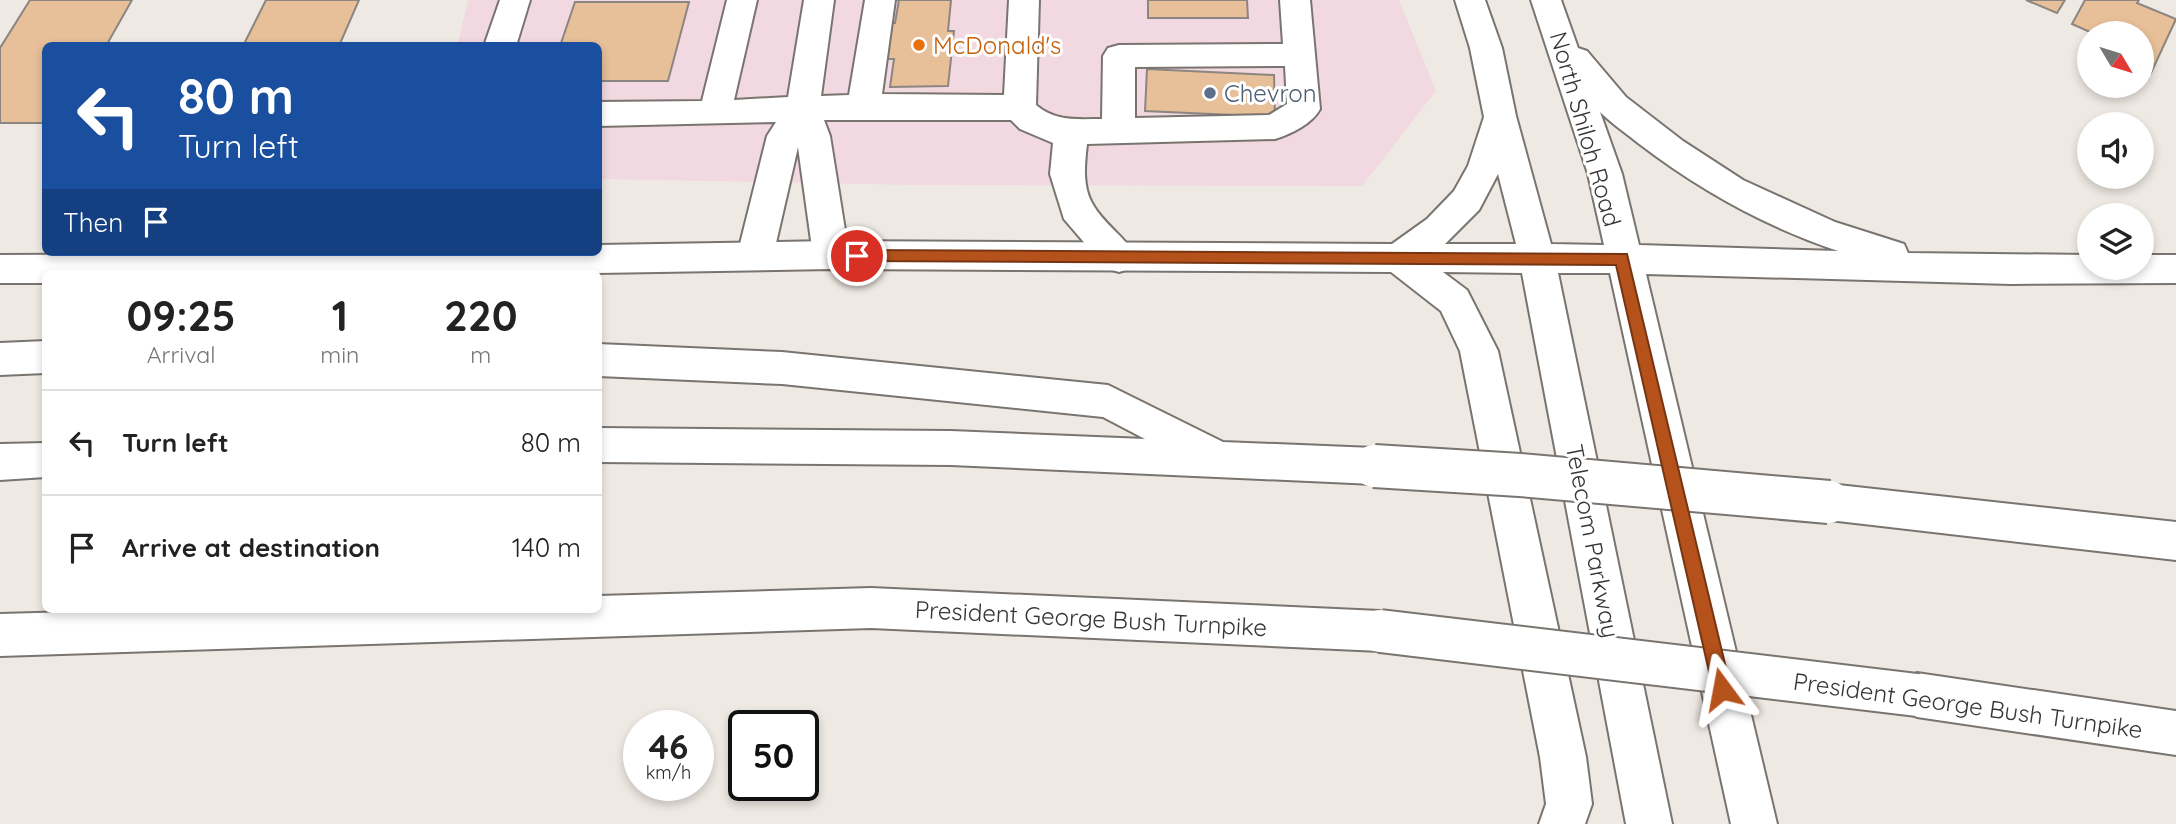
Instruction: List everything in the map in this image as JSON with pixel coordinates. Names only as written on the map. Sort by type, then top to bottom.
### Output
[{"type":"main road","points":[[501,42],[515,0]]},
{"type":"main road","points":[[715,113],[742,0]]},
{"type":"main road","points":[[755,256],[785,136],[803,107],[819,0]]},
{"type":"main road","points":[[864,106],[880,0]]},
{"type":"main road","points":[[1003,0],[1006,107]]},
{"type":"main road","points":[[1006,107],[1024,0]]},
{"type":"main road","points":[[602,114],[715,113],[803,107],[1006,107],[1052,130],[1071,132],[1275,127],[1304,109],[1295,0]]},
{"type":"main road","points":[[1470,0],[1486,48],[1500,116],[1537,258]]},
{"type":"main road","name":"North Shiloh Road","points":[[1546,0],[1605,174],[1622,259]]},
{"type":"main road","points":[[1560,38],[1614,106],[1671,150],[1731,189],[1823,232],[1930,267]]},
{"type":"main road","points":[[1118,131],[1119,56],[1300,55]]},
{"type":"main road","points":[[803,107],[813,136],[831,255]]},
{"type":"main road","points":[[1398,258],[1438,233],[1465,206],[1488,163],[1500,116]]},
{"type":"main road","points":[[1071,132],[1067,174],[1076,209],[1119,258]]},
{"type":"main road","points":[[0,269],[449,257],[831,255],[1537,258],[1930,267],[2176,269]]},
{"type":"main road","points":[[1398,258],[1454,301],[1479,352],[1563,757],[1569,804],[1562,824]]},
{"type":"main road","name":"Telecom Parkway","points":[[1537,258],[1649,824]]},
{"type":"main road","points":[[1622,259],[1754,824]]},
{"type":"main road","points":[[0,359],[42,357]]},
{"type":"main road","points":[[602,360],[782,368],[1108,401],[1220,457]]},
{"type":"main road","points":[[602,445],[798,445],[1220,457],[1374,466],[1560,478],[1829,502],[2176,541]]},
{"type":"main road","points":[[0,462],[42,460]]},
{"type":"main road","name":"President George Bush Turnpike","points":[[0,635],[871,608],[1380,631],[1917,695],[2176,733]]},
{"type":"shaded area","points":[[468,0],[1399,0],[1436,91],[1362,186],[918,185],[602,179],[602,42],[458,42]]},
{"type":"building","points":[[30,0],[132,0],[108,42],[42,42],[42,123],[0,123],[0,48]]},
{"type":"building","points":[[266,0],[359,0],[341,42],[245,42]]},
{"type":"building","name":"McDonald's","points":[[899,0],[951,0],[948,31],[954,31],[948,86],[890,87],[894,59],[884,59],[889,23],[895,23]]},
{"type":"building","points":[[1148,0],[1247,0],[1248,18],[1148,18]]},
{"type":"building","points":[[2026,0],[2065,0],[2057,13]]},
{"type":"building","points":[[2085,0],[2139,0],[2137,3],[2176,19],[2154,67],[2154,21],[2077,21],[2077,26],[2072,24]]},
{"type":"building","points":[[575,2],[689,2],[668,81],[602,81],[602,42],[561,42]]},
{"type":"building","name":"Chevron","points":[[1147,69],[1274,75],[1275,117],[1145,111]]},
{"type":"place","name":"McDonald's","points":[[919,45]]},
{"type":"place","name":"Chevron","points":[[1210,93]]},
{"type":"route","points":[[857,256],[1622,259],[1722,689]]}]
